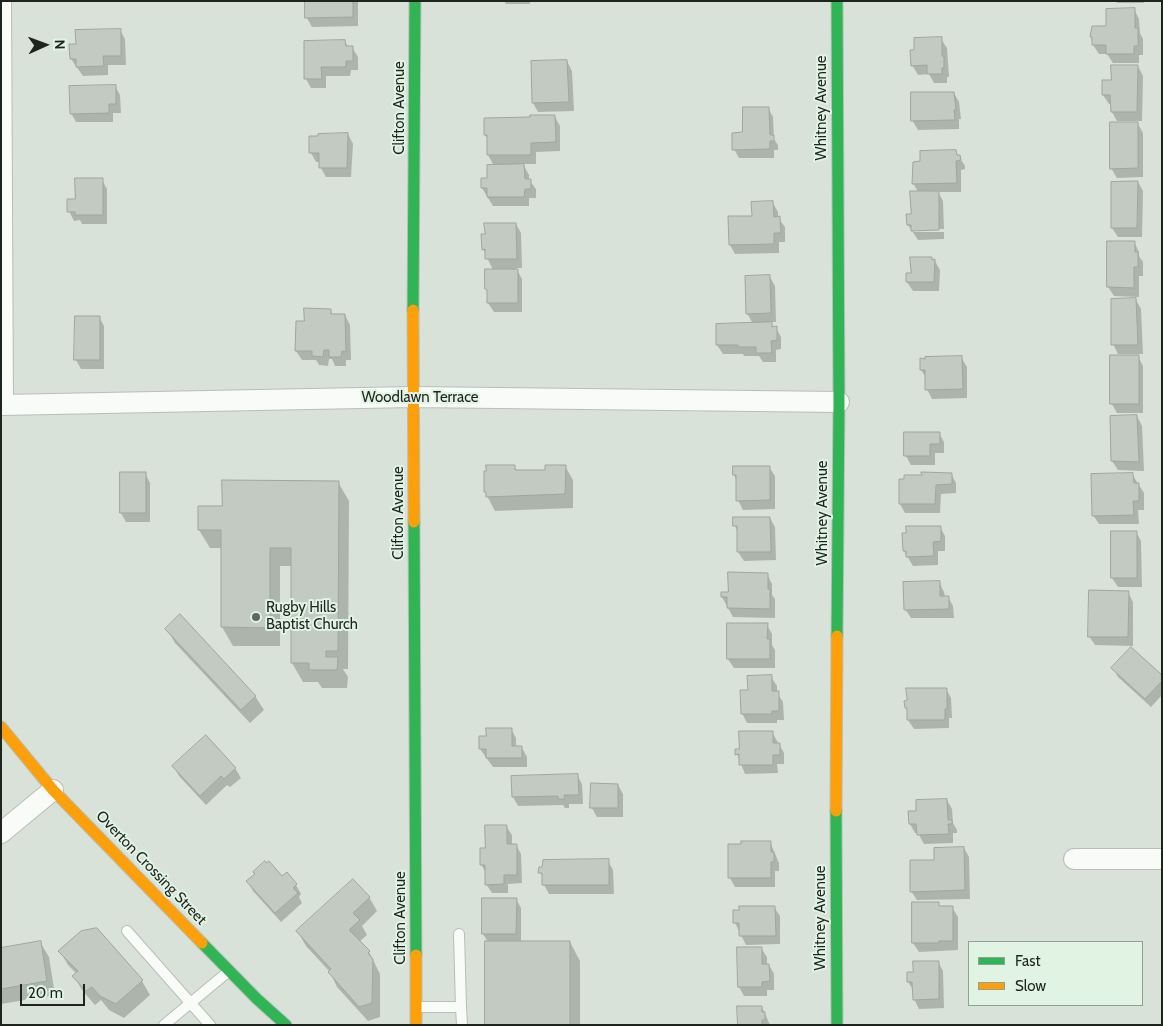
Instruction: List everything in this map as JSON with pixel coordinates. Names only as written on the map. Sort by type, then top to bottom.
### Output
[{"type":"main road","name":"Clifton Avenue","points":[[415,1],[413,397],[416,1025]]},
{"type":"main road","name":"Whitney Avenue","points":[[837,1],[839,402],[837,1025]]},
{"type":"main road","name":"Overton Crossing Street","points":[[1,727],[53,790],[286,1025]]},
{"type":"street","points":[[2,1],[2,405]]},
{"type":"street","name":"Woodlawn Terrace","points":[[2,405],[413,397],[839,402]]},
{"type":"street","points":[[1,833],[53,790]]},
{"type":"street","points":[[1074,859],[1162,859]]},
{"type":"lane","points":[[127,931],[210,1025]]},
{"type":"lane","points":[[459,934],[462,1025]]},
{"type":"lane","points":[[164,1025],[230,970]]},
{"type":"lane","points":[[416,1008],[461,1007]]},
{"type":"building","points":[[305,1],[353,1],[353,17],[305,18]]},
{"type":"building","points":[[1135,8],[1135,28],[1138,28],[1138,46],[1134,46],[1134,54],[1106,54],[1106,45],[1092,45],[1092,37],[1090,37],[1092,26],[1106,26],[1106,9]]},
{"type":"building","points":[[121,29],[121,56],[103,56],[104,66],[76,67],[76,59],[70,59],[69,44],[76,44],[75,30]]},
{"type":"building","points":[[942,37],[944,68],[942,68],[942,74],[927,74],[927,65],[911,66],[910,50],[914,50],[914,38]]},
{"type":"building","points":[[345,40],[346,46],[353,46],[353,61],[346,61],[346,67],[321,67],[322,79],[304,79],[304,41]]},
{"type":"building","points":[[567,60],[569,102],[532,103],[531,61]]},
{"type":"building","points":[[1111,65],[1138,65],[1137,112],[1111,112],[1110,95],[1102,95],[1102,80],[1111,80]]},
{"type":"building","points":[[116,85],[116,104],[109,104],[109,113],[70,114],[69,86]]},
{"type":"building","points":[[911,92],[954,92],[955,120],[911,121]]},
{"type":"building","points":[[743,107],[769,107],[770,135],[774,135],[774,141],[770,141],[770,149],[732,150],[732,133],[742,132]]},
{"type":"building","points":[[530,115],[555,115],[556,142],[531,143],[531,155],[487,155],[487,135],[484,135],[484,118],[530,117]]},
{"type":"building","points":[[1110,122],[1138,122],[1138,168],[1110,169]]},
{"type":"building","points":[[348,133],[347,168],[319,168],[319,153],[309,153],[309,136]]},
{"type":"building","points":[[956,150],[961,160],[956,161],[957,183],[912,184],[913,162],[920,161],[920,151]]},
{"type":"building","points":[[524,164],[525,179],[531,179],[531,189],[525,189],[524,197],[487,197],[487,188],[481,188],[481,178],[487,178],[487,165]]},
{"type":"building","points":[[75,178],[103,178],[103,215],[75,215],[75,212],[67,212],[67,199],[75,199]]},
{"type":"building","points":[[1138,181],[1137,228],[1111,228],[1111,182]]},
{"type":"building","points":[[910,191],[939,191],[939,230],[911,231],[911,225],[907,225],[906,214],[911,214]]},
{"type":"building","points":[[773,201],[774,217],[780,216],[781,233],[774,233],[774,244],[729,245],[728,216],[752,216],[751,202]]},
{"type":"building","points":[[484,223],[516,223],[517,259],[485,259],[485,249],[482,250],[481,234],[485,234]]},
{"type":"building","points":[[1107,241],[1135,241],[1135,252],[1138,252],[1138,267],[1134,267],[1134,288],[1107,287]]},
{"type":"building","points":[[910,257],[932,257],[932,260],[935,259],[934,282],[906,282],[906,273],[911,273]]},
{"type":"building","points":[[485,269],[518,269],[518,303],[487,303]]},
{"type":"building","points":[[770,275],[771,313],[746,314],[745,276]]},
{"type":"building","points":[[1136,298],[1138,345],[1111,345],[1111,299]]},
{"type":"building","points":[[304,308],[331,309],[331,314],[345,314],[346,352],[342,351],[341,357],[329,357],[329,350],[324,350],[323,357],[312,356],[312,351],[295,351],[296,321],[304,321]]},
{"type":"building","points":[[75,316],[100,316],[100,360],[74,360]]},
{"type":"building","points":[[772,322],[772,327],[777,326],[777,340],[771,341],[772,353],[756,353],[756,347],[716,345],[716,324]]},
{"type":"building","points":[[1110,355],[1139,355],[1139,404],[1110,404]]},
{"type":"building","points":[[962,356],[963,389],[925,390],[925,370],[920,370],[920,358]]},
{"type":"building","points":[[1137,415],[1139,462],[1111,461],[1110,416]]},
{"type":"building","points":[[904,432],[940,432],[940,444],[930,444],[930,456],[904,456]]},
{"type":"building","points":[[486,465],[515,465],[515,470],[545,470],[545,465],[566,465],[565,494],[486,497],[486,492],[484,492],[484,471],[486,471]]},
{"type":"building","points":[[733,466],[770,466],[770,500],[736,501],[736,475],[733,475]]},
{"type":"building","points":[[120,472],[146,472],[146,513],[120,513]]},
{"type":"building","points":[[921,472],[952,473],[952,484],[936,485],[935,504],[899,504],[899,479],[904,479],[904,475],[922,475]]},
{"type":"building","points":[[1133,473],[1134,483],[1139,483],[1139,501],[1133,501],[1134,515],[1092,516],[1091,474]]},
{"type":"building","points":[[222,480],[339,481],[338,651],[326,651],[326,657],[338,657],[337,670],[309,670],[309,663],[291,663],[291,548],[270,548],[270,628],[221,627],[221,530],[198,530],[198,506],[222,506]]},
{"type":"building","points":[[733,517],[770,517],[771,552],[737,552],[737,526],[733,526]]},
{"type":"building","points":[[906,526],[941,526],[941,541],[933,542],[934,556],[906,557],[906,551],[903,551],[902,533],[906,533]]},
{"type":"building","points":[[1111,531],[1137,531],[1137,578],[1111,578]]},
{"type":"building","points":[[728,572],[768,573],[770,609],[727,608],[727,597],[721,597],[721,592],[728,592]]},
{"type":"building","points":[[940,581],[940,596],[949,596],[949,609],[904,610],[903,582]]},
{"type":"building","points":[[1089,590],[1129,591],[1128,637],[1088,637]]},
{"type":"building","points":[[180,614],[256,696],[241,710],[165,629]]},
{"type":"building","points":[[727,623],[768,623],[767,639],[770,639],[770,659],[727,659]]},
{"type":"building","points":[[1131,647],[1162,675],[1162,681],[1145,699],[1111,668]]},
{"type":"building","points":[[772,675],[772,691],[779,691],[779,711],[772,711],[772,714],[741,714],[740,690],[748,690],[747,676]]},
{"type":"building","points":[[906,688],[947,688],[945,720],[907,720],[907,708],[905,708],[904,701],[907,700]]},
{"type":"building","points":[[486,728],[512,728],[512,746],[522,746],[522,758],[486,758],[486,749],[479,749],[479,736],[486,736]]},
{"type":"building","points":[[739,731],[773,731],[773,743],[780,743],[780,755],[773,755],[773,765],[739,765],[739,754],[735,755],[735,749],[739,749]]},
{"type":"building","points":[[206,735],[236,768],[224,779],[221,776],[200,796],[172,766]]},
{"type":"building","points":[[578,774],[579,795],[564,795],[565,799],[558,799],[558,796],[512,797],[511,776]]},
{"type":"building","points":[[591,783],[618,784],[618,808],[590,808]]},
{"type":"building","points":[[947,799],[948,820],[952,820],[952,824],[948,824],[949,834],[917,835],[916,824],[909,824],[908,811],[916,811],[916,800]]},
{"type":"building","points":[[485,825],[507,825],[507,844],[517,844],[517,875],[504,875],[504,884],[485,885],[485,865],[480,865],[480,848],[485,848]]},
{"type":"building","points":[[741,841],[771,841],[771,852],[774,852],[774,862],[771,862],[771,878],[728,878],[728,844],[741,844]]},
{"type":"building","points":[[964,847],[965,890],[910,892],[910,860],[934,860],[934,848]]},
{"type":"building","points":[[609,859],[609,885],[542,885],[542,873],[538,873],[539,867],[542,867],[543,860]]},
{"type":"building","points":[[265,861],[266,863],[269,861],[282,876],[287,872],[297,884],[293,888],[298,893],[275,913],[246,881],[255,874],[253,872]]},
{"type":"building","points":[[353,879],[370,897],[353,913],[360,920],[350,931],[370,951],[368,953],[373,959],[372,1003],[359,1007],[328,972],[331,969],[296,931]]},
{"type":"building","points":[[482,898],[517,898],[516,934],[482,934]]},
{"type":"building","points":[[912,902],[939,902],[939,906],[953,906],[953,941],[912,943]]},
{"type":"building","points":[[739,906],[775,906],[776,936],[739,936],[739,923],[733,923],[733,910],[739,910]]},
{"type":"building","points":[[97,928],[143,980],[116,1004],[100,996],[92,987],[86,991],[72,976],[78,971],[58,951],[81,931]]},
{"type":"building","points":[[41,941],[47,981],[1,989],[1,948]]},
{"type":"building","points":[[485,941],[570,941],[570,1025],[485,1025]]},
{"type":"building","points":[[737,947],[762,947],[762,964],[769,964],[770,981],[762,982],[762,987],[738,987]]},
{"type":"building","points":[[913,961],[939,961],[939,999],[913,1000],[912,982],[907,982],[907,972],[913,972]]},
{"type":"building","points":[[737,1006],[762,1006],[762,1012],[765,1012],[765,1020],[762,1020],[762,1025],[738,1025]]},
{"type":"traffic: fast","points":[[413,310],[415,1]]},
{"type":"traffic: fast","points":[[837,1],[839,402],[837,636]]},
{"type":"traffic: fast","points":[[414,522],[416,955]]},
{"type":"traffic: fast","points":[[836,811],[837,1025]]},
{"type":"traffic: fast","points":[[202,943],[257,999],[286,1025]]},
{"type":"traffic: slow","points":[[413,310],[414,522]]},
{"type":"traffic: slow","points":[[836,811],[837,636]]},
{"type":"traffic: slow","points":[[1,727],[53,790],[202,943]]},
{"type":"traffic: slow","points":[[416,955],[416,1025]]},
{"type":"place","name":"Rugby Hills Baptist Church","points":[[256,617]]}]
